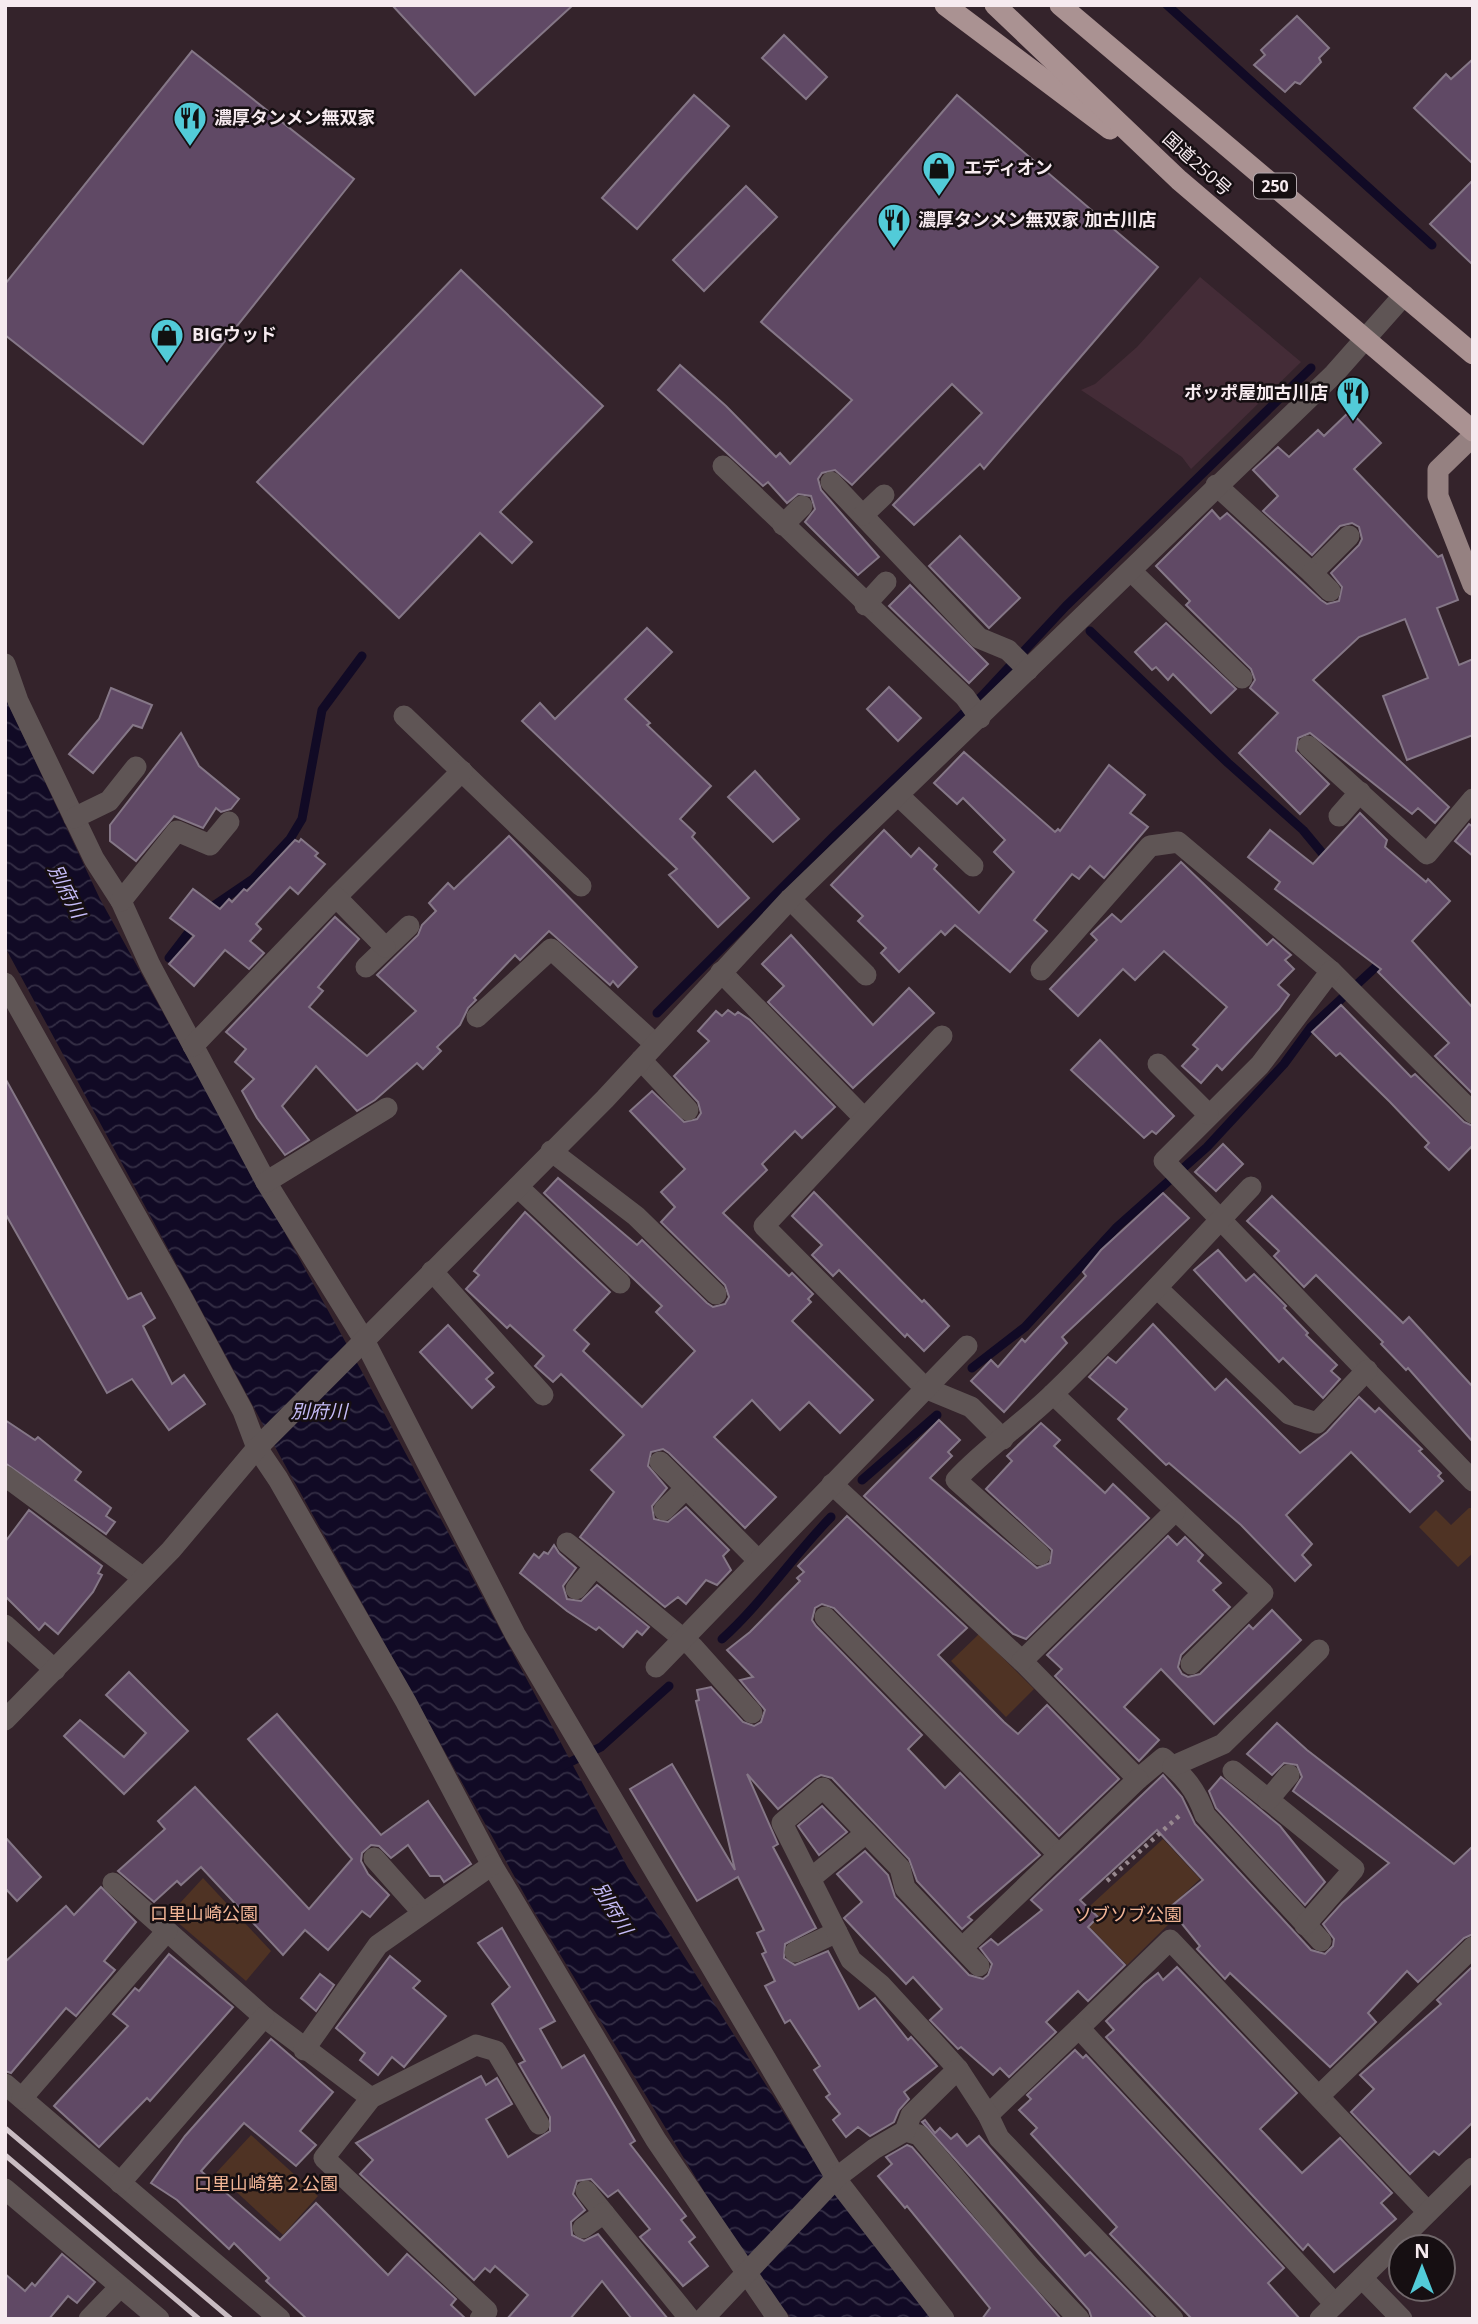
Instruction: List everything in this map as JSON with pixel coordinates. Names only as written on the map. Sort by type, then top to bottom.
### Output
[{"type":"highway","points":[[945,5],[1179,180]]},
{"type":"highway","name":"国道250号","points":[[995,5],[1179,180],[1473,431]]},
{"type":"highway","name":"国道250号","points":[[1067,10],[1473,354]]},
{"type":"main road","points":[[1473,436],[1438,470],[1438,496],[1473,585]]},
{"type":"street","points":[[5,1720],[171,1550],[191,1522],[257,1448],[518,1187],[790,899],[899,796],[973,707],[1019,661],[1132,571],[1216,485],[1334,374],[1404,295]]},
{"type":"street","points":[[723,466],[973,707]]},
{"type":"street","points":[[831,482],[979,638],[1019,661]]},
{"type":"street","points":[[1216,485],[1330,591]]},
{"type":"street","points":[[863,515],[884,495]]},
{"type":"street","points":[[783,525],[802,506]]},
{"type":"street","points":[[1312,573],[1349,536]]},
{"type":"street","points":[[1132,571],[1242,678]]},
{"type":"street","points":[[865,605],[886,582]]},
{"type":"street","points":[[5,664],[19,701],[94,859],[121,901],[150,965],[266,1182],[364,1340],[515,1634],[836,2178],[944,2319]]},
{"type":"street","points":[[404,716],[462,771],[559,852],[581,886]]},
{"type":"street","points":[[1308,746],[1427,854],[1473,799]]},
{"type":"street","points":[[74,818],[109,801],[136,767]]},
{"type":"street","points":[[193,1045],[462,771]]},
{"type":"street","points":[[1339,817],[1360,792]]},
{"type":"street","points":[[899,796],[973,866]]},
{"type":"street","points":[[121,901],[177,831],[210,845],[229,822]]},
{"type":"street","points":[[1041,970],[1150,846],[1178,842],[1331,971],[1473,1113]]},
{"type":"street","points":[[336,897],[385,947]]},
{"type":"street","points":[[790,899],[866,975]]},
{"type":"street","points":[[366,967],[409,926]]},
{"type":"street","points":[[477,1017],[545,942],[655,1044]]},
{"type":"street","points":[[1331,971],[1260,1065],[1208,1114],[1164,1161],[1473,1481]]},
{"type":"street","points":[[721,972],[864,1118]]},
{"type":"street","points":[[5,983],[243,1411],[257,1448],[278,1479],[406,1702],[492,1865],[656,2140],[778,2319]]},
{"type":"street","points":[[942,1036],[764,1226],[931,1390],[971,1407],[1003,1439]]},
{"type":"street","points":[[640,1060],[688,1110]]},
{"type":"street","points":[[1158,1064],[1208,1114]]},
{"type":"street","points":[[266,1182],[387,1108]]},
{"type":"street","points":[[551,1151],[636,1216],[716,1294]]},
{"type":"street","points":[[518,1187],[620,1283]]},
{"type":"street","points":[[1040,1555],[956,1480],[983,1450],[1003,1439],[1053,1394],[1251,1187]]},
{"type":"street","points":[[432,1271],[543,1395]]},
{"type":"street","points":[[1157,1288],[1289,1414],[1317,1423],[1367,1370]]},
{"type":"street","points":[[656,1667],[688,1643],[758,1560],[832,1484],[931,1390],[967,1346]]},
{"type":"street","points":[[1053,1394],[1263,1593],[1191,1664]]},
{"type":"street","points":[[660,1462],[758,1560]]},
{"type":"street","points":[[5,1476],[142,1577]]},
{"type":"street","points":[[832,1484],[1022,1661],[1138,1779]]},
{"type":"street","points":[[664,1510],[686,1488]]},
{"type":"street","points":[[1022,1661],[1175,1511]]},
{"type":"street","points":[[567,1543],[688,1643],[752,1713]]},
{"type":"street","points":[[576,1589],[595,1566]]},
{"type":"street","points":[[825,1617],[1059,1855]]},
{"type":"street","points":[[5,1625],[55,1670]]},
{"type":"street","points":[[1173,1766],[1223,1744],[1319,1650]]},
{"type":"street","points":[[962,1948],[1163,1758],[1199,1798],[1205,1815],[1321,1941]]},
{"type":"street","points":[[1233,1771],[1354,1869],[1305,1925]]},
{"type":"street","points":[[1268,1800],[1289,1774]]},
{"type":"street","points":[[979,1966],[905,1888],[900,1868],[823,1788],[782,1823],[851,1960],[881,1985],[958,2069],[988,2115],[999,2138],[1173,2319]]},
{"type":"street","points":[[810,1879],[866,1833]]},
{"type":"street","points":[[374,1857],[424,1913]]},
{"type":"street","points":[[304,2050],[378,1945],[492,1865]]},
{"type":"street","points":[[113,1883],[264,2017],[304,2050],[371,2098]]},
{"type":"street","points":[[22,2098],[167,1931]]},
{"type":"street","points":[[795,1952],[837,1932]]},
{"type":"street","points":[[988,2115],[1170,1940],[1428,2212]]},
{"type":"street","points":[[1319,2096],[1473,1947]]},
{"type":"street","points":[[120,2183],[264,2017]]},
{"type":"street","points":[[1079,2028],[1328,2311],[1473,2168]]},
{"type":"street","points":[[480,2319],[487,2311],[324,2158],[371,2098],[476,2045],[496,2051],[539,2124]]},
{"type":"street","points":[[703,2319],[836,2178],[905,2131],[911,2115],[958,2069]]},
{"type":"street","points":[[5,2084],[280,2319]]},
{"type":"street","points":[[905,2131],[919,2135],[1031,2269],[1079,2319]]},
{"type":"street","points":[[5,2189],[159,2319]]},
{"type":"street","points":[[586,2191],[690,2319]]},
{"type":"street","points":[[583,2228],[604,2213]]},
{"type":"street","points":[[1362,2278],[1402,2319]]},
{"type":"street","points":[[89,2319],[120,2287]]},
{"type":"path","points":[[1107,1881],[1199,1798]]},
{"type":"shaded area","points":[[1200,277],[1301,362],[1191,469],[1182,457],[1081,390],[1095,384],[1137,347]]},
{"type":"green space","points":[[1469,1508],[1473,1508],[1473,1553],[1458,1567],[1419,1527],[1436,1510],[1451,1525]]},
{"type":"green space","points":[[979,1634],[1034,1689],[1006,1717],[951,1661]]},
{"type":"green space","name":"ソブソブ公園","points":[[1163,1839],[1200,1879],[1167,1910],[1174,1919],[1127,1965],[1079,1916]]},
{"type":"green space","name":"口里山崎公園","points":[[203,1878],[271,1951],[246,1981],[169,1915]]},
{"type":"green space","name":"口里山崎第２公園","points":[[251,2135],[318,2196],[283,2235],[216,2173]]},
{"type":"water","name":"別府川","points":[[5,697],[100,899],[361,1370],[628,1868],[832,2189],[934,2319],[792,2319],[750,2267],[532,1908],[280,1456],[5,947]]},
{"type":"building","points":[[392,5],[573,5],[475,95]]},
{"type":"building","points":[[1297,16],[1329,48],[1319,58],[1321,62],[1300,84],[1295,82],[1285,92],[1254,65],[1265,55],[1261,50]]},
{"type":"building","points":[[784,35],[827,77],[806,99],[762,58]]},
{"type":"building","points":[[192,51],[354,179],[143,444],[5,335],[5,284]]},
{"type":"building","points":[[1473,59],[1473,164],[1414,108],[1446,74],[1451,79]]},
{"type":"building","points":[[694,95],[729,126],[637,229],[602,198]]},
{"type":"building","points":[[957,95],[1158,267],[984,469],[980,464],[914,525],[893,505],[982,413],[952,384],[852,485],[835,470],[822,473],[818,479],[821,490],[879,557],[858,575],[805,522],[815,509],[811,496],[798,494],[787,503],[768,482],[763,486],[658,390],[680,365],[726,406],[776,457],[780,453],[790,464],[852,400],[761,322]]},
{"type":"building","points":[[1473,180],[1473,265],[1430,224]]},
{"type":"building","points":[[746,186],[777,217],[704,291],[673,260]]},
{"type":"building","points":[[461,270],[603,406],[500,512],[532,542],[512,563],[480,533],[399,618],[257,482]]},
{"type":"building","points":[[1350,411],[1381,443],[1354,469],[1438,557],[1442,555],[1458,600],[1437,608],[1459,665],[1473,659],[1473,735],[1407,760],[1383,696],[1428,678],[1405,619],[1359,637],[1313,680],[1449,807],[1435,823],[1418,808],[1412,814],[1310,733],[1298,738],[1296,751],[1329,784],[1300,814],[1239,753],[1278,713],[1250,688],[1255,680],[1251,669],[1186,605],[1190,601],[1156,566],[1212,510],[1220,519],[1227,513],[1321,600],[1327,604],[1339,601],[1342,587],[1331,573],[1359,545],[1362,539],[1359,527],[1352,523],[1340,526],[1312,555],[1263,511],[1278,496],[1253,470],[1278,447],[1289,457],[1318,430],[1324,436]]},
{"type":"building","points":[[960,536],[1020,598],[989,628],[929,566]]},
{"type":"building","points":[[910,585],[988,664],[969,683],[889,606]]},
{"type":"building","points":[[1166,623],[1236,689],[1211,713],[1173,674],[1168,680],[1156,667],[1152,670],[1135,652]]},
{"type":"building","points":[[647,628],[672,652],[625,699],[650,723],[647,725],[711,786],[680,819],[695,833],[692,837],[749,898],[718,927],[669,875],[677,869],[522,721],[540,703],[555,719]]},
{"type":"building","points":[[889,687],[921,718],[898,741],[867,709]]},
{"type":"building","points":[[111,688],[152,705],[142,728],[133,725],[93,773],[69,754],[99,719]]},
{"type":"building","points":[[181,733],[199,766],[239,799],[231,809],[221,812],[216,808],[203,828],[174,816],[136,861],[110,841],[110,825]]},
{"type":"building","points":[[964,752],[1055,832],[1058,829],[1060,831],[1109,765],[1145,795],[1130,813],[1148,827],[1104,878],[1090,866],[1079,879],[1072,874],[1034,920],[1047,931],[1010,972],[955,925],[945,935],[941,931],[899,972],[881,953],[886,948],[858,921],[863,916],[831,885],[884,830],[911,857],[919,848],[937,865],[934,869],[979,913],[1014,872],[994,852],[1005,840],[963,798],[957,804],[934,783]]},
{"type":"building","points":[[755,771],[799,819],[773,842],[728,797]]},
{"type":"building","points":[[1360,813],[1387,840],[1385,847],[1426,882],[1428,879],[1450,901],[1412,941],[1473,1008],[1473,1094],[1435,1056],[1449,1043],[1378,972],[1381,969],[1275,889],[1280,882],[1248,857],[1270,830],[1313,864]]},
{"type":"building","points":[[1469,824],[1473,827],[1473,856],[1455,841]]},
{"type":"building","points":[[509,836],[637,967],[618,987],[613,981],[610,985],[549,931],[520,960],[515,955],[474,998],[476,1000],[468,1008],[460,1025],[437,1047],[441,1051],[423,1069],[417,1063],[375,1100],[357,1111],[316,1066],[282,1106],[309,1140],[285,1155],[257,1118],[242,1091],[254,1079],[235,1062],[246,1049],[226,1032],[335,917],[359,939],[318,987],[323,991],[309,1007],[367,1056],[416,1011],[377,975],[418,935],[422,925],[436,911],[429,903],[448,883],[454,889]]},
{"type":"building","points":[[301,839],[318,853],[315,856],[325,864],[298,894],[290,887],[256,924],[261,929],[250,941],[264,953],[249,969],[225,950],[194,986],[169,964],[194,936],[170,918],[193,889],[220,909],[229,899],[232,902],[244,889],[247,891],[295,840],[299,842]]},
{"type":"building","points":[[1181,862],[1267,945],[1273,939],[1291,955],[1285,960],[1294,969],[1278,985],[1289,995],[1279,1009],[1222,1070],[1217,1065],[1201,1083],[1182,1066],[1198,1049],[1193,1045],[1227,1007],[1164,951],[1135,980],[1123,969],[1078,1016],[1050,989],[1097,940],[1091,934],[1112,914],[1121,922]]},
{"type":"building","points":[[791,935],[873,1025],[909,988],[934,1013],[853,1088],[768,1002],[784,986],[762,964]]},
{"type":"building","points":[[1341,1005],[1411,1077],[1415,1074],[1464,1122],[1473,1126],[1473,1145],[1449,1170],[1425,1147],[1429,1143],[1390,1102],[1340,1053],[1336,1056],[1312,1032]]},
{"type":"building","points":[[728,1010],[735,1015],[738,1012],[750,1020],[835,1107],[802,1138],[795,1131],[762,1164],[767,1170],[723,1213],[789,1276],[792,1273],[813,1294],[808,1299],[811,1302],[792,1321],[873,1400],[840,1433],[809,1402],[780,1430],[752,1400],[714,1437],[776,1497],[745,1528],[669,1453],[663,1449],[651,1452],[648,1466],[667,1488],[652,1506],[654,1519],[668,1522],[686,1507],[729,1550],[723,1556],[731,1570],[717,1585],[706,1580],[686,1604],[678,1597],[665,1607],[580,1537],[614,1492],[591,1470],[624,1435],[561,1374],[553,1382],[535,1366],[544,1356],[510,1325],[507,1328],[466,1289],[479,1275],[474,1271],[525,1212],[610,1292],[574,1330],[589,1344],[583,1351],[642,1407],[695,1351],[656,1312],[662,1306],[544,1193],[558,1178],[637,1245],[642,1240],[707,1303],[713,1307],[725,1304],[729,1297],[725,1285],[661,1222],[675,1207],[661,1192],[685,1169],[630,1111],[652,1091],[684,1122],[697,1119],[701,1113],[698,1102],[674,1076],[709,1041],[698,1031],[716,1011],[722,1016]]},
{"type":"building","points":[[1100,1040],[1174,1116],[1156,1134],[1152,1131],[1144,1138],[1071,1070]]},
{"type":"building","points":[[5,1078],[128,1299],[141,1293],[155,1318],[143,1326],[172,1384],[184,1375],[205,1404],[169,1430],[132,1379],[107,1393],[5,1213]]},
{"type":"building","points":[[1223,1144],[1243,1164],[1216,1191],[1195,1172]]},
{"type":"building","points":[[814,1192],[949,1326],[924,1351],[907,1334],[905,1337],[839,1270],[833,1276],[812,1255],[822,1245],[792,1216]]},
{"type":"building","points":[[1163,1193],[1189,1218],[1062,1337],[1067,1343],[1004,1412],[971,1381],[991,1360],[998,1367],[1022,1339],[1025,1342],[1086,1276],[1083,1272],[1101,1250]]},
{"type":"building","points":[[1272,1196],[1403,1323],[1409,1317],[1473,1387],[1473,1442],[1408,1368],[1406,1370],[1381,1344],[1383,1342],[1316,1275],[1304,1287],[1274,1256],[1279,1251],[1247,1221]]},
{"type":"building","points":[[1218,1250],[1246,1281],[1254,1274],[1286,1306],[1284,1308],[1308,1333],[1306,1335],[1337,1365],[1331,1371],[1340,1379],[1323,1398],[1283,1358],[1279,1362],[1194,1270]]},
{"type":"building","points":[[1153,1324],[1215,1390],[1226,1379],[1300,1453],[1327,1432],[1359,1397],[1375,1412],[1379,1408],[1422,1449],[1419,1451],[1441,1473],[1438,1476],[1443,1481],[1410,1512],[1351,1452],[1286,1515],[1312,1544],[1302,1555],[1311,1565],[1295,1581],[1241,1525],[1169,1463],[1166,1465],[1118,1419],[1127,1409],[1089,1377],[1108,1357],[1116,1363]]},
{"type":"building","points":[[448,1325],[493,1373],[486,1379],[494,1387],[472,1408],[420,1352]]},
{"type":"building","points":[[5,1420],[35,1440],[38,1437],[81,1472],[75,1480],[111,1508],[106,1516],[115,1522],[106,1534],[5,1463]]},
{"type":"building","points":[[939,1420],[960,1440],[948,1452],[952,1456],[930,1478],[1037,1568],[1050,1563],[1052,1550],[986,1489],[1012,1461],[1007,1456],[1041,1423],[1060,1440],[1054,1446],[1105,1493],[1113,1484],[1149,1518],[1026,1639],[1013,1634],[864,1496]]},
{"type":"building","points":[[29,1510],[102,1566],[98,1573],[102,1575],[93,1592],[58,1634],[45,1623],[39,1630],[5,1596],[5,1542]]},
{"type":"building","points":[[847,1516],[967,1628],[938,1655],[1004,1722],[1018,1734],[1047,1705],[1119,1779],[1059,1836],[834,1608],[822,1604],[815,1608],[812,1620],[816,1626],[922,1735],[908,1749],[945,1788],[960,1773],[1040,1855],[968,1917],[972,1920],[962,1929],[917,1881],[909,1859],[832,1778],[821,1775],[815,1778],[778,1809],[747,1774],[778,1844],[773,1847],[816,1928],[785,1944],[784,1958],[795,1965],[828,1951],[859,2009],[875,1998],[908,2040],[911,2037],[937,2066],[904,2092],[909,2099],[899,2110],[894,2122],[870,2136],[858,2127],[846,2137],[833,2120],[840,2114],[826,2097],[830,2094],[814,2070],[820,2066],[790,2020],[785,2023],[765,1986],[775,1981],[762,1954],[766,1952],[757,1933],[764,1930],[738,1877],[697,1901],[630,1789],[672,1764],[735,1870],[696,1701],[699,1700],[697,1690],[711,1687],[743,1722],[754,1726],[761,1722],[765,1710],[740,1680],[753,1677],[727,1650],[750,1632],[800,1581],[797,1578],[804,1572],[798,1566]]},
{"type":"building","points":[[1168,1536],[1177,1545],[1185,1537],[1203,1555],[1198,1561],[1221,1583],[1213,1590],[1230,1607],[1181,1655],[1178,1667],[1182,1674],[1188,1677],[1200,1674],[1249,1625],[1253,1629],[1272,1610],[1301,1640],[1214,1724],[1161,1669],[1124,1707],[1159,1740],[1139,1761],[1055,1676],[1062,1669],[1047,1655]]},
{"type":"building","points":[[554,1545],[576,1568],[563,1586],[567,1599],[581,1601],[597,1585],[649,1627],[642,1635],[637,1631],[623,1647],[599,1627],[596,1630],[567,1611],[520,1573],[534,1554],[539,1558],[544,1552],[548,1554]]},
{"type":"building","points":[[129,1672],[188,1731],[124,1794],[64,1736],[80,1720],[124,1757],[146,1733],[106,1695]]},
{"type":"building","points":[[277,1714],[381,1835],[428,1801],[471,1864],[444,1882],[440,1876],[430,1876],[408,1845],[391,1858],[379,1846],[371,1845],[362,1853],[361,1861],[368,1874],[389,1895],[370,1917],[362,1911],[328,1950],[305,1930],[283,1955],[201,1867],[181,1885],[177,1881],[154,1902],[118,1871],[165,1829],[158,1821],[195,1787],[309,1909],[352,1859],[248,1739]]},
{"type":"building","points":[[1277,1723],[1307,1750],[1454,1864],[1473,1846],[1473,1934],[1464,1938],[1418,1982],[1407,1971],[1368,2013],[1376,2022],[1330,2067],[1230,1973],[1225,1979],[1197,1949],[1200,1946],[1169,1908],[1203,1880],[1157,1830],[1080,1900],[1098,1917],[1088,1927],[1125,1965],[1088,2001],[1078,1991],[1046,2022],[1056,2032],[1009,2077],[1000,2068],[993,2075],[961,2047],[958,2049],[930,2020],[942,2009],[913,1977],[906,1984],[844,1918],[862,1902],[837,1874],[865,1851],[888,1875],[895,1897],[969,1975],[983,1979],[988,1975],[992,1964],[980,1948],[991,1939],[998,1945],[1042,1910],[1031,1900],[1163,1775],[1182,1797],[1195,1824],[1311,1950],[1325,1954],[1333,1946],[1334,1939],[1323,1924],[1342,1903],[1389,1863],[1293,1791],[1302,1777],[1297,1765],[1284,1763],[1272,1775],[1247,1754]]},
{"type":"building","points":[[1221,1777],[1280,1826],[1325,1882],[1305,1905],[1216,1808],[1209,1791]]},
{"type":"building","points":[[822,1806],[847,1832],[819,1855],[798,1826]]},
{"type":"building","points":[[5,1837],[41,1877],[17,1901],[5,1888]]},
{"type":"building","points":[[101,1887],[136,1922],[104,1961],[115,1970],[76,2016],[66,2008],[11,2073],[5,2071],[5,1962],[66,1906],[74,1915]]},
{"type":"building","points":[[502,1928],[555,2021],[540,2029],[562,2068],[584,2055],[635,2141],[630,2144],[686,2216],[681,2220],[695,2237],[689,2242],[708,2266],[683,2286],[640,2237],[650,2229],[618,2190],[608,2197],[591,2179],[577,2181],[573,2194],[585,2210],[571,2222],[572,2235],[584,2241],[598,2234],[668,2319],[632,2319],[602,2281],[570,2319],[507,2319],[528,2295],[495,2266],[490,2272],[485,2268],[474,2280],[360,2174],[373,2160],[356,2143],[481,2076],[486,2085],[497,2078],[512,2104],[486,2119],[508,2157],[550,2131],[550,2117],[519,2064],[525,2061],[492,2004],[510,1987],[478,1943]]},
{"type":"building","points":[[169,1954],[233,2007],[150,2101],[147,2098],[99,2147],[54,2106],[128,2026],[113,2014],[135,1988],[139,1991]]},
{"type":"building","points":[[390,1956],[420,1981],[413,1988],[446,2016],[404,2067],[392,2057],[378,2075],[360,2060],[365,2053],[336,2028]]},
{"type":"building","points":[[1473,1966],[1473,2122],[1439,2155],[1434,2151],[1410,2174],[1351,2112],[1374,2089],[1360,2075],[1441,2004],[1437,2000]]},
{"type":"building","points":[[1177,1967],[1297,2093],[1260,2129],[1302,2173],[1340,2138],[1392,2193],[1381,2203],[1396,2219],[1334,2272],[1308,2244],[1303,2250],[1106,2037],[1114,2030],[1106,2021],[1158,1973],[1163,1980]]},
{"type":"building","points":[[320,1974],[334,1985],[316,2011],[301,1998]]},
{"type":"building","points":[[271,2039],[333,2092],[300,2131],[316,2145],[296,2166],[244,2123],[201,2171],[280,2240],[316,2203],[388,2275],[407,2254],[456,2299],[451,2305],[466,2319],[307,2319],[266,2281],[269,2278],[234,2243],[229,2249],[177,2200],[151,2183],[185,2136]]},
{"type":"building","points":[[1075,2050],[1083,2058],[1086,2055],[1284,2268],[1268,2283],[1300,2319],[1192,2319],[1110,2234],[1117,2227],[1031,2134],[1037,2128],[1019,2110],[1031,2099],[1027,2095]]},
{"type":"building","points":[[925,2120],[935,2133],[940,2128],[951,2139],[957,2134],[967,2146],[979,2136],[1085,2256],[1090,2252],[1155,2319],[1092,2319],[1089,2310],[922,2122]]},
{"type":"building","points":[[907,2145],[912,2147],[1061,2319],[982,2319],[990,2308],[907,2206],[905,2208],[878,2176],[892,2164],[886,2157]]},
{"type":"building","points":[[62,2254],[95,2282],[77,2303],[68,2296],[49,2319],[5,2319],[5,2274],[25,2291],[32,2283],[35,2286]]},
{"type":"waterway","points":[[1167,5],[1432,245]]},
{"type":"waterway","points":[[657,1013],[836,834],[982,696],[1066,606],[1311,368]]},
{"type":"waterway","points":[[1090,631],[1228,763],[1303,830],[1328,860]]},
{"type":"waterway","points":[[206,911],[253,879],[290,839],[302,819],[322,710],[362,656]]},
{"type":"waterway","points":[[169,958],[195,924]]},
{"type":"waterway","points":[[972,1368],[1025,1327],[1117,1227],[1207,1147],[1284,1064],[1311,1027],[1380,963],[1382,955]]},
{"type":"waterway","points":[[862,1480],[937,1415]]},
{"type":"waterway","points":[[722,1639],[751,1610],[831,1517]]},
{"type":"waterway","points":[[562,1766],[601,1747],[669,1686]]},
{"type":"railway","points":[[5,2128],[231,2319]]},
{"type":"railway","points":[[5,2155],[199,2319]]},
{"type":"place","name":"濃厚タンメン無双家","points":[[190,148]]},
{"type":"place","name":"エディオン","points":[[939,198]]},
{"type":"place","name":"濃厚タンメン無双家 加古川店","points":[[894,250]]},
{"type":"place","name":"BIGウッド","points":[[167,365]]},
{"type":"place","name":"ポッポ屋加古川店","points":[[1353,423]]}]
